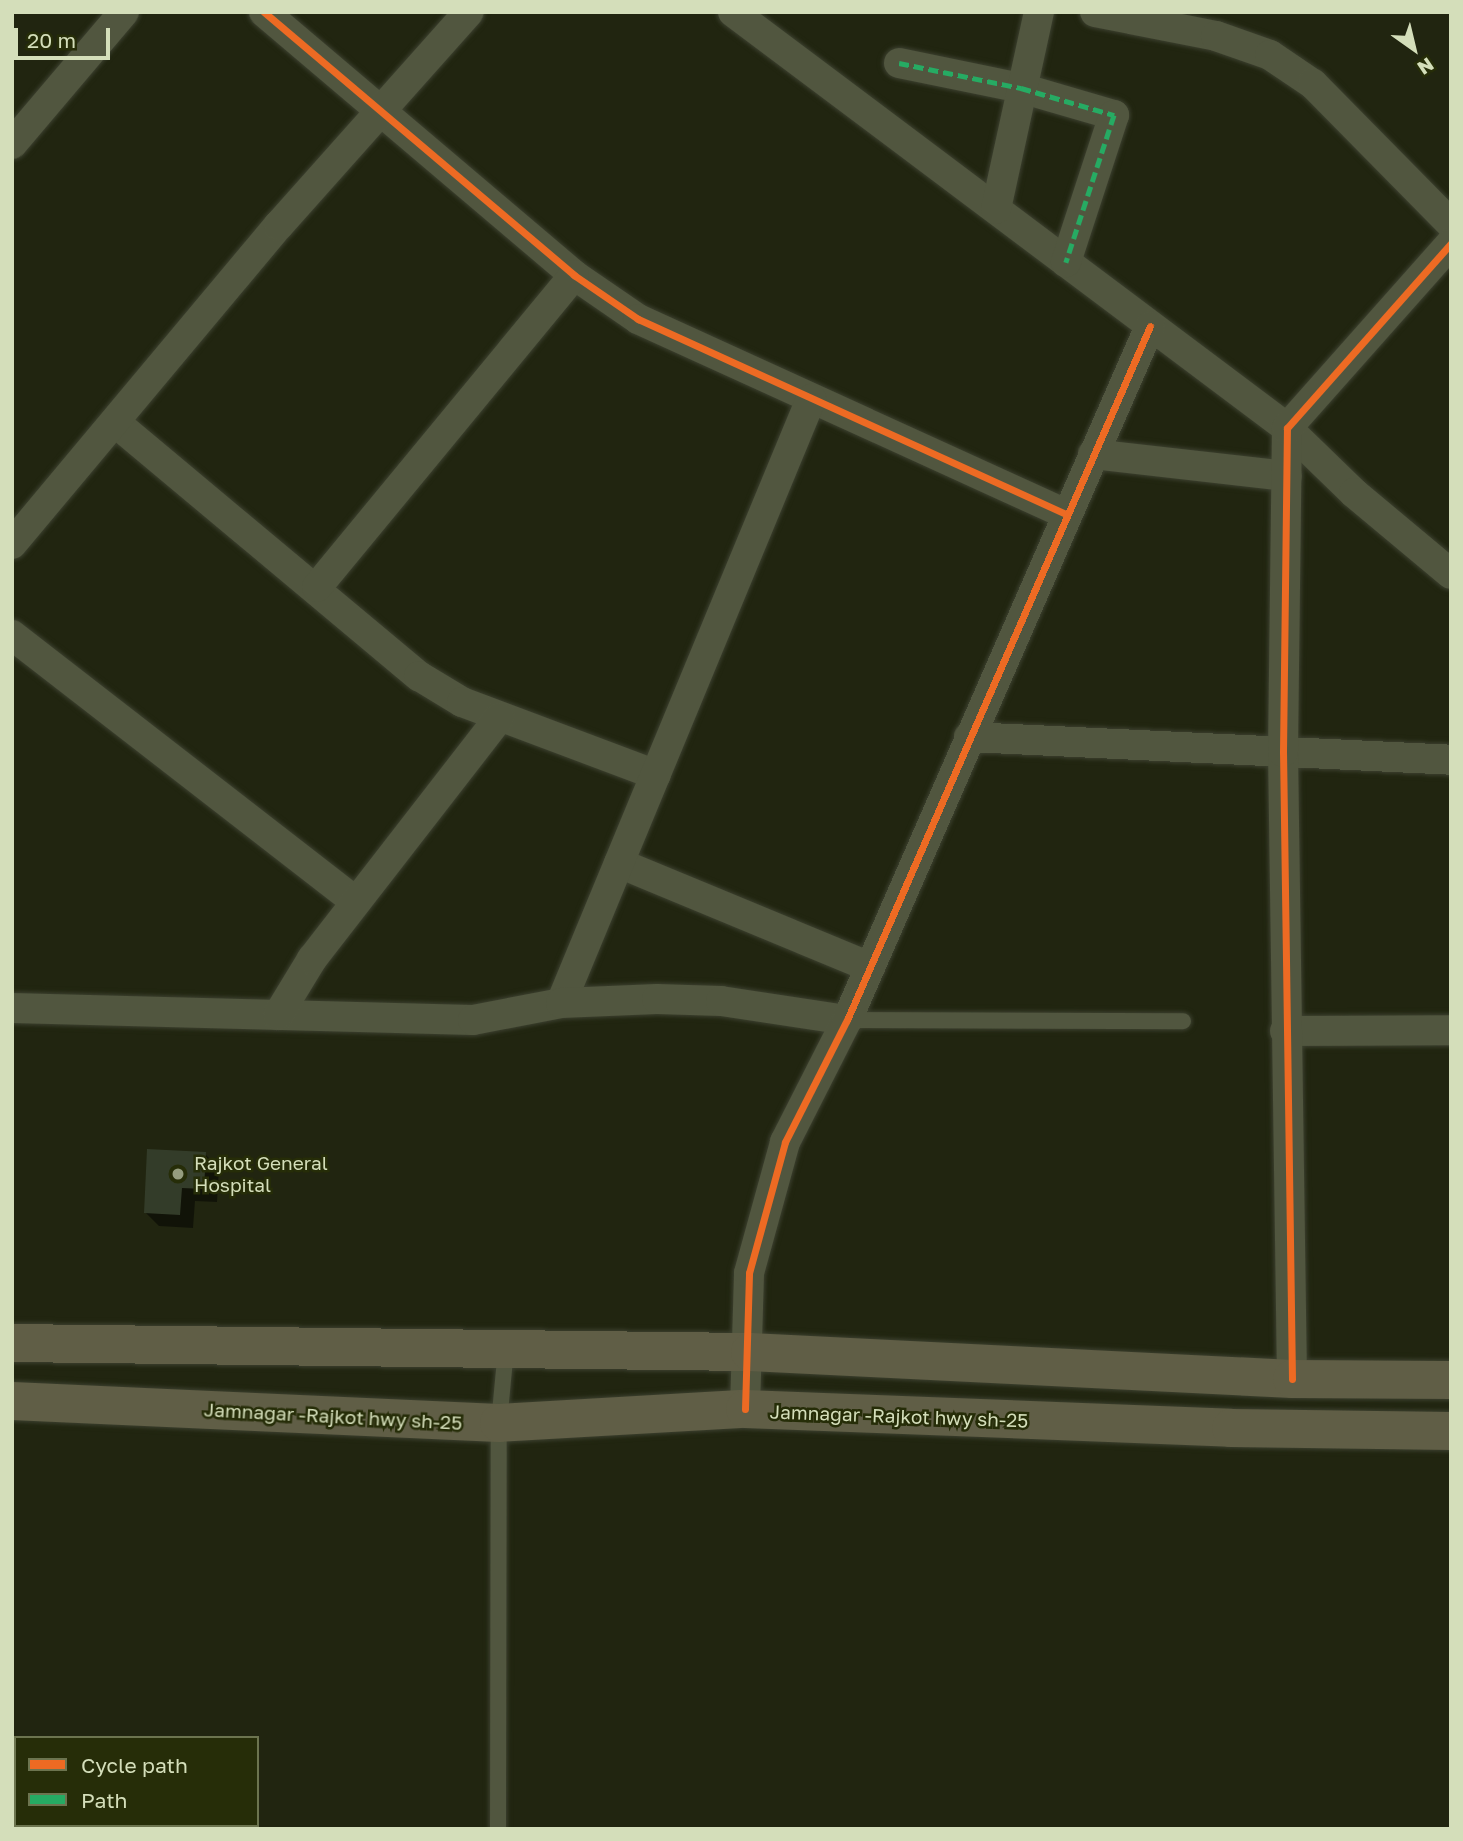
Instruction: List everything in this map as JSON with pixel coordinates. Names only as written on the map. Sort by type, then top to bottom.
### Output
[{"type":"main road","points":[[12,1343],[750,1352],[1292,1378],[1451,1380]]},
{"type":"main road","name":"Jamnagar -Rajkot hwy sh-25","points":[[12,1401],[499,1423],[745,1409],[1231,1428],[1451,1431]]},
{"type":"street","points":[[12,144],[124,12]]},
{"type":"street","points":[[264,12],[574,275],[638,319],[1066,514]]},
{"type":"street","points":[[12,544],[279,225],[469,12]]},
{"type":"street","points":[[733,12],[1287,428],[1354,493],[1451,574]]},
{"type":"street","points":[[996,209],[1039,12]]},
{"type":"street","points":[[1096,12],[1218,24],[1270,55],[1313,84],[1451,225]]},
{"type":"street","points":[[899,63],[1021,88],[1114,114],[1066,262]]},
{"type":"street","points":[[1292,1378],[1283,752],[1287,428],[1451,243]]},
{"type":"street","points":[[317,587],[574,275]]},
{"type":"street","points":[[745,1409],[750,1352],[749,1273],[762,1216],[785,1142],[847,1020],[1150,326]]},
{"type":"street","points":[[561,1003],[811,399]]},
{"type":"street","points":[[116,423],[317,587],[419,676],[462,702],[656,775]]},
{"type":"street","points":[[1093,454],[1287,476]]},
{"type":"street","points":[[12,635],[356,902]]},
{"type":"street","points":[[278,1015],[312,959],[500,717]]},
{"type":"street","points":[[969,737],[1451,760]]},
{"type":"street","points":[[619,863],[870,967]]},
{"type":"street","points":[[12,1007],[473,1020],[561,1003],[721,1001],[847,1020]]},
{"type":"street","points":[[1285,1031],[1451,1030]]},
{"type":"lane","points":[[847,1020],[1184,1021]]},
{"type":"lane","points":[[498,1829],[499,1423],[506,1349]]},
{"type":"building","points":[[147,1149],[206,1152],[204,1189],[182,1188],[180,1215],[144,1213]]},
{"type":"marked path","points":[[899,63],[1021,88],[1114,115],[1066,262]]},
{"type":"cycle path","points":[[264,12],[574,275],[638,319],[1066,514]]},
{"type":"cycle path","points":[[1292,1379],[1283,752],[1287,428],[1451,243]]},
{"type":"cycle path","points":[[745,1409],[749,1273],[785,1142],[847,1020],[1150,326]]},
{"type":"place","name":"Rajkot General Hospital","points":[[178,1174]]}]
